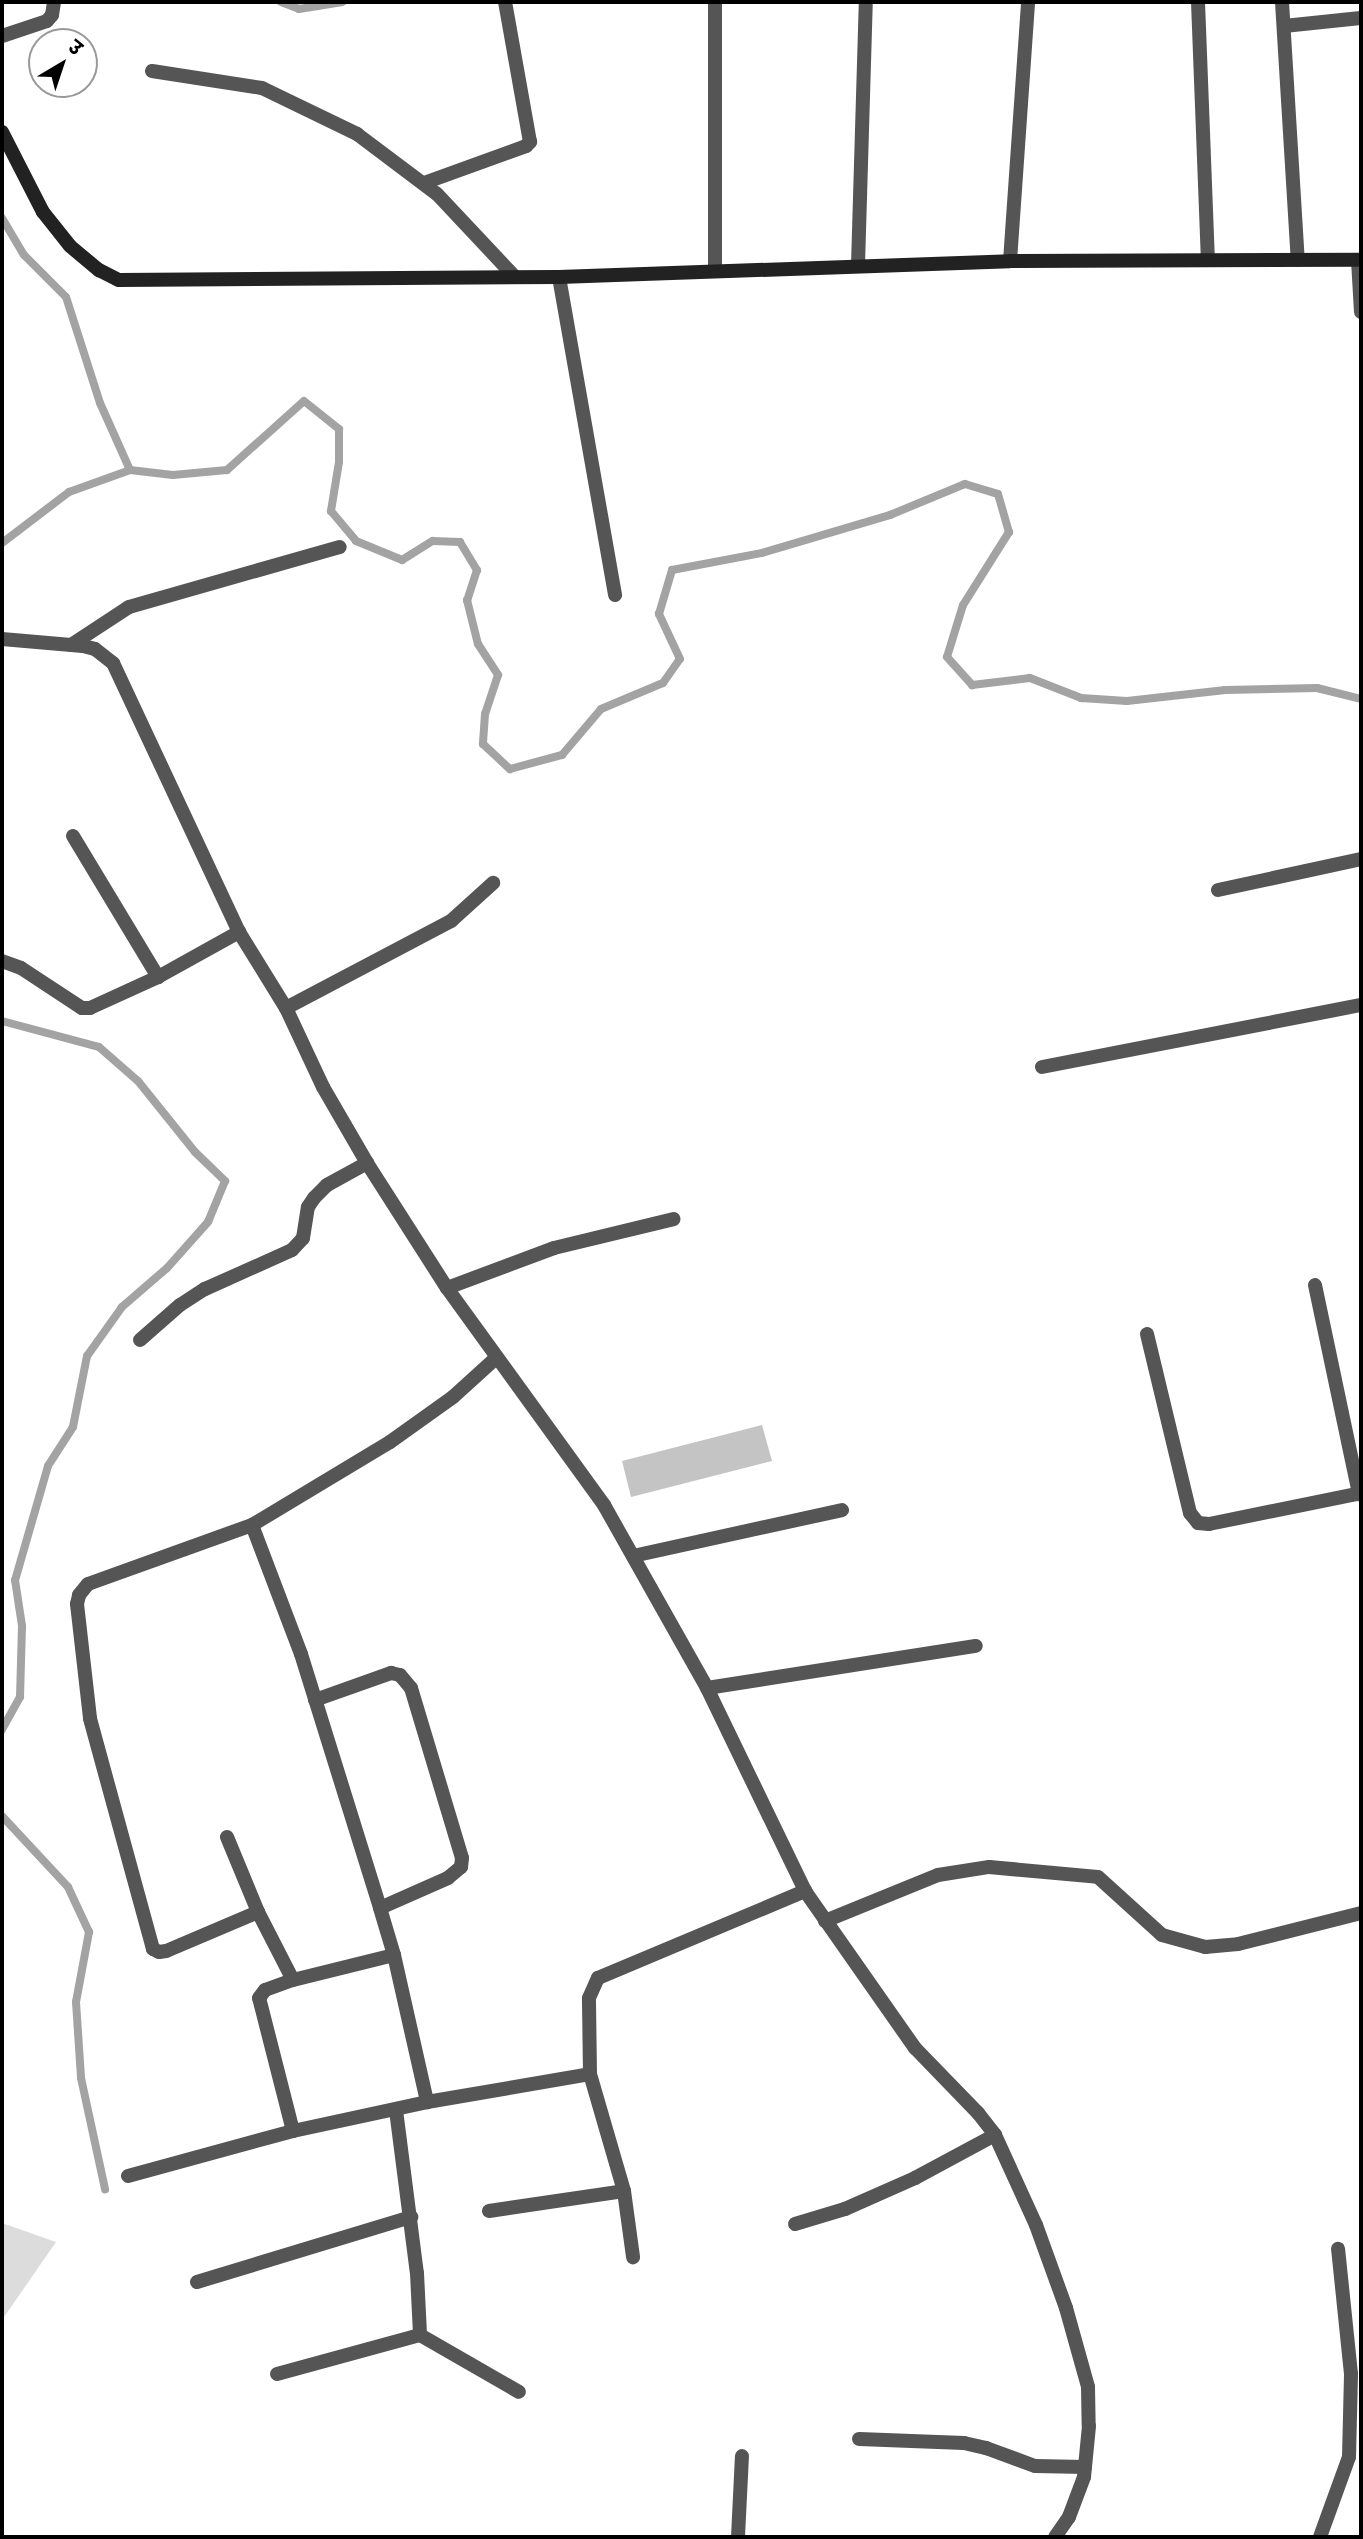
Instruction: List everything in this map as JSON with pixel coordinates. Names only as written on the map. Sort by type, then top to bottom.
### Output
[{"type":"main road","points":[[2,132],[43,212],[70,246],[99,270],[119,280],[515,278],[1010,261],[1360,260]]},
{"type":"street","points":[[2,36],[47,21],[52,15],[54,2]]},
{"type":"street","points":[[424,183],[526,146],[530,142],[505,2]]},
{"type":"street","points":[[715,2],[715,271]]},
{"type":"street","points":[[858,265],[866,2]]},
{"type":"street","points":[[1010,261],[1028,2]]},
{"type":"street","points":[[1198,2],[1208,260]]},
{"type":"street","points":[[1282,2],[1298,260]]},
{"type":"street","points":[[1284,26],[1361,18]]},
{"type":"street","points":[[152,71],[251,86],[275,93],[357,134],[424,183],[515,278]]},
{"type":"street","points":[[1360,260],[1361,312]]},
{"type":"street","points":[[559,277],[615,595]]},
{"type":"street","points":[[71,645],[129,607],[340,547]]},
{"type":"street","points":[[2,639],[95,649],[117,670],[239,932],[286,1009],[323,1087],[367,1163],[447,1288],[604,1505],[707,1688],[805,1891],[915,2048],[978,2113],[995,2135],[1036,2225],[1066,2308],[1088,2387],[1085,2467],[1076,2502],[1055,2537]]},
{"type":"street","points":[[73,836],[158,976]]},
{"type":"street","points":[[1218,890],[1361,859]]},
{"type":"street","points":[[286,1009],[451,921],[493,883]]},
{"type":"street","points":[[2,961],[21,968],[86,1009],[158,976],[239,932]]},
{"type":"street","points":[[1042,1068],[1361,1005]]},
{"type":"street","points":[[140,1339],[180,1305],[205,1289],[292,1250],[303,1238],[308,1207],[314,1198],[327,1185],[367,1163]]},
{"type":"street","points":[[447,1288],[554,1248],[674,1219]]},
{"type":"street","points":[[1147,1334],[1190,1514],[1198,1523],[1209,1524],[1360,1493],[1315,1285]]},
{"type":"street","points":[[258,1912],[166,1951],[153,1949],[90,1718],[76,1604],[79,1595],[88,1584],[252,1525],[390,1442],[453,1397],[496,1358]]},
{"type":"street","points":[[634,1556],[842,1510]]},
{"type":"street","points":[[252,1525],[315,1700],[380,1908],[394,1955],[427,2102]]},
{"type":"street","points":[[707,1688],[976,1646]]},
{"type":"street","points":[[315,1700],[391,1674],[400,1675],[411,1688],[462,1858],[461,1867],[448,1878],[380,1908]]},
{"type":"street","points":[[227,1837],[258,1912],[293,1980]]},
{"type":"street","points":[[825,1920],[938,1875],[989,1867],[1098,1877],[1162,1935],[1205,1947],[1238,1944],[1361,1913]]},
{"type":"street","points":[[633,2257],[624,2191],[590,2074],[589,1998],[598,1978],[805,1891]]},
{"type":"street","points":[[293,2131],[258,2001],[265,1990],[293,1980],[394,1955]]},
{"type":"street","points":[[128,2176],[293,2131],[427,2102],[590,2074]]},
{"type":"street","points":[[396,2110],[411,2217],[420,2335]]},
{"type":"street","points":[[795,2224],[845,2209],[915,2178],[995,2135]]},
{"type":"street","points":[[489,2211],[624,2191]]},
{"type":"street","points":[[197,2282],[411,2217]]},
{"type":"street","points":[[1320,2537],[1349,2458],[1356,2421],[1338,2249]]},
{"type":"street","points":[[277,2374],[420,2335],[519,2392]]},
{"type":"street","points":[[859,2439],[964,2444],[986,2448],[1035,2466],[1085,2467]]},
{"type":"street","points":[[738,2537],[742,2456]]},
{"type":"shaded area","points":[[2,2223],[56,2242],[2,2320]]},
{"type":"building","points":[[762,1425],[772,1461],[631,1497],[622,1461]]},
{"type":"waterway","points":[[281,2],[299,9],[342,2]]},
{"type":"waterway","points":[[2,218],[24,255],[66,297],[100,403],[130,470]]},
{"type":"waterway","points":[[2,543],[69,492],[130,470],[173,475],[227,470],[304,401],[339,429],[339,462],[331,511],[356,541],[402,560],[433,541],[460,542],[477,570],[467,600],[478,644],[498,675],[485,714],[483,744],[510,769],[562,755],[601,709],[663,683],[680,659],[659,614],[672,570],[762,553],[890,515],[965,484],[998,494],[1009,532],[963,605],[947,657],[972,685],[1030,678],[1081,698],[1127,701],[1225,690],[1317,688],[1361,699]]},
{"type":"waterway","points":[[2,1021],[99,1047],[138,1081],[195,1152],[225,1181],[208,1222],[167,1268],[122,1307],[87,1356],[73,1427],[48,1466],[15,1580],[22,1626],[20,1697],[2,1730]]},
{"type":"waterway","points":[[2,1816],[68,1887],[89,1932],[76,2002],[81,2078],[105,2189]]}]
